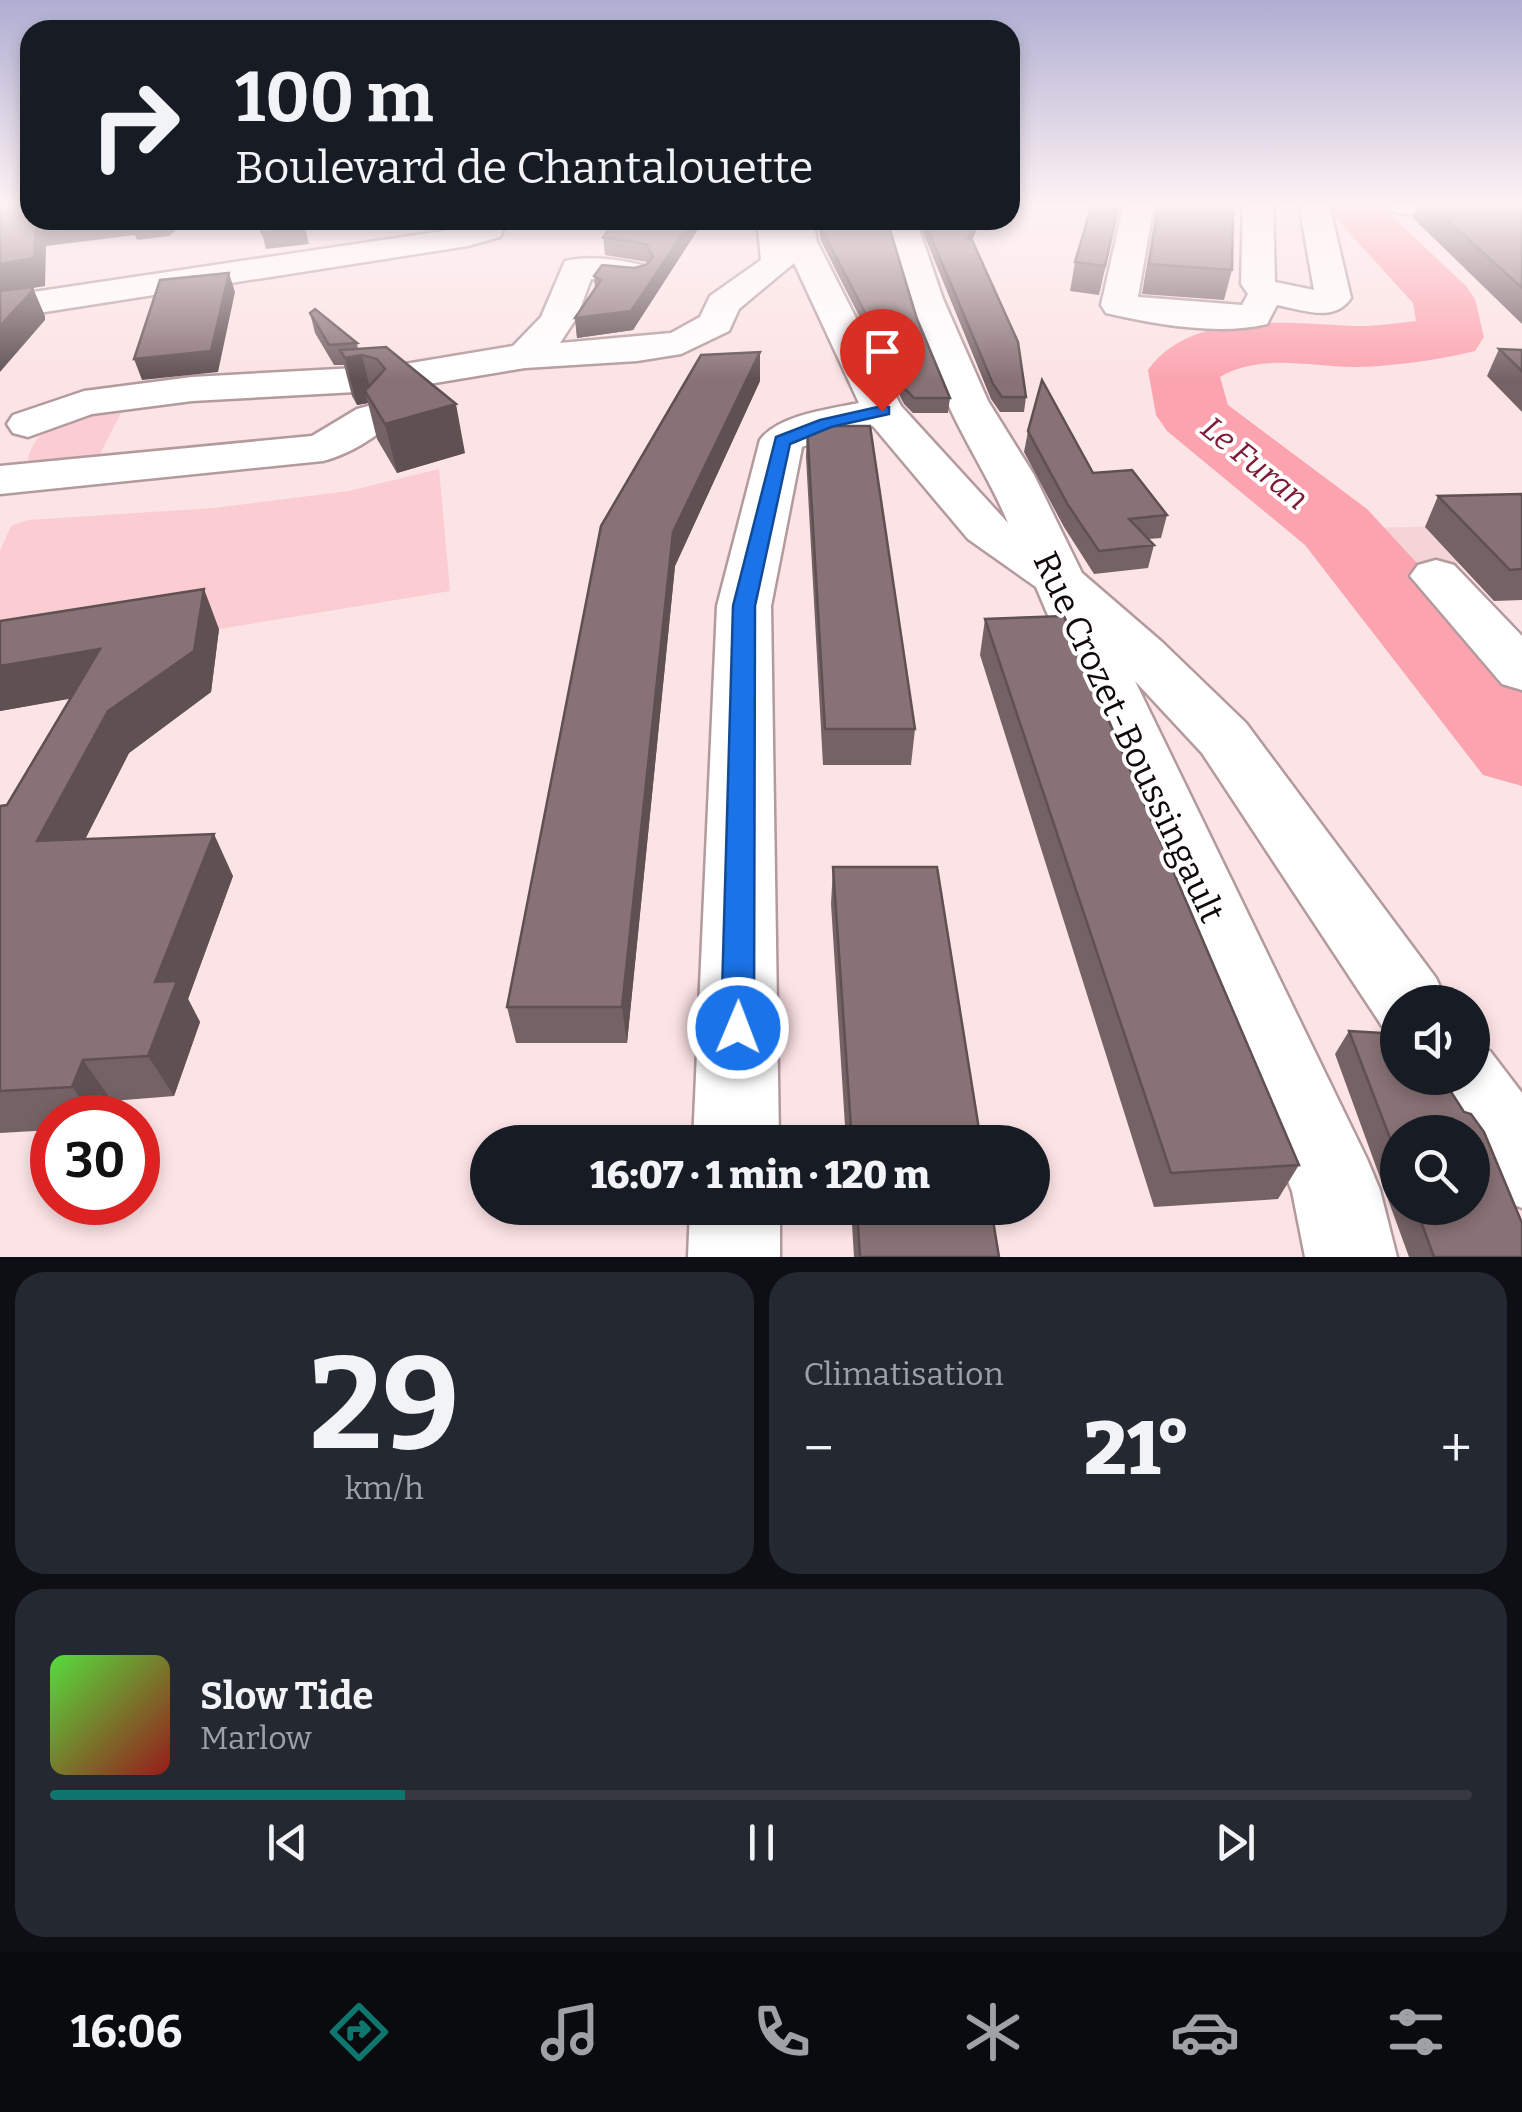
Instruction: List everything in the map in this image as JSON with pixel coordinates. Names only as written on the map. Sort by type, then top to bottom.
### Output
[{"type":"street","points":[[0,308],[299,263]]},
{"type":"street","points":[[28,424],[102,400],[192,388],[393,378],[525,356],[637,350],[681,343],[716,323],[723,304],[778,263]]},
{"type":"street","points":[[812,263],[882,411],[985,530],[1054,576],[1142,654],[1224,738],[1397,985]]},
{"type":"street","name":"Rue Crozet-Boussingault","points":[[915,263],[967,401],[1011,475],[1336,1190],[1351,1257]]},
{"type":"street","points":[[1127,263],[1119,304],[1215,317],[1254,316],[1266,293]]},
{"type":"street","points":[[1258,263],[1258,284],[1266,293],[1327,303],[1334,298],[1326,263]]},
{"type":"street","points":[[525,356],[552,334],[570,297],[577,268],[634,273]]},
{"type":"street","points":[[736,1125],[744,606],[782,440],[826,423],[882,411]]},
{"type":"street","points":[[0,480],[323,448],[372,418]]},
{"type":"street","points":[[1436,576],[1522,671]]},
{"type":"street","points":[[1473,1095],[1522,1164]]},
{"type":"street","points":[[734,1257],[735,1225]]},
{"type":"shaded area","points":[[125,405],[96,462],[35,464],[28,459],[42,434],[54,426],[67,419]]},
{"type":"shaded area","points":[[439,469],[450,591],[0,665],[0,551],[11,526],[28,520],[214,508],[349,491]]},
{"type":"shaded area","points":[[1339,505],[1345,505],[1371,528],[1522,524],[1490,563],[1397,566]]},
{"type":"building","points":[[663,263],[631,311],[575,318],[601,280],[594,276],[602,265]]},
{"type":"building","points":[[839,263],[900,263],[917,319],[950,398],[914,398],[905,389]]},
{"type":"building","points":[[942,263],[982,263],[1018,342],[1026,397],[1002,397]]},
{"type":"building","points":[[1232,263],[1232,270],[1149,264]]},
{"type":"building","points":[[1494,263],[1522,263],[1522,288]]},
{"type":"building","points":[[229,273],[211,351],[134,359],[160,280]]},
{"type":"building","points":[[33,287],[32,291],[0,326],[0,291]]},
{"type":"building","points":[[315,309],[357,343],[329,345],[310,313]]},
{"type":"building","points":[[386,347],[456,404],[385,424],[365,391],[385,369],[377,359],[362,355],[345,358],[340,350]]},
{"type":"building","points":[[1499,349],[1522,350],[1522,371]]},
{"type":"building","points":[[760,352],[673,532],[622,1007],[507,1007],[601,526],[701,355]]},
{"type":"building","points":[[1042,380],[1093,473],[1132,470],[1167,515],[1129,519],[1154,545],[1099,551],[1068,505],[1028,431]]},
{"type":"building","points":[[807,426],[870,426],[915,729],[825,729]]},
{"type":"building","points":[[1522,494],[1522,569],[1510,570],[1438,496]]},
{"type":"building","points":[[204,589],[194,651],[108,711],[37,841],[214,834],[155,982],[177,981],[148,1056],[83,1060],[72,1087],[0,1091],[0,806],[7,805],[100,649],[0,666],[0,621]]},
{"type":"building","points":[[1064,616],[1299,1165],[1171,1173],[985,619]]},
{"type":"building","points":[[833,867],[937,867],[978,1125],[851,1125]]},
{"type":"building","points":[[1349,1031],[1380,1033],[1380,1095],[1453,1095],[1464,1112],[1472,1115],[1381,1115]]},
{"type":"building","points":[[1490,1146],[1522,1223],[1522,1257],[1434,1257],[1422,1225],[1490,1225]]},
{"type":"building","points":[[858,1225],[994,1225],[999,1257],[860,1257]]},
{"type":"waterway","name":"Le Furan","points":[[1408,263],[1444,299],[1451,337],[1357,347],[1297,341],[1218,350],[1183,370],[1193,415],[1336,527],[1522,747]]},
{"type":"route","points":[[738,1028],[744,606],[782,440],[826,423],[882,411]]}]
